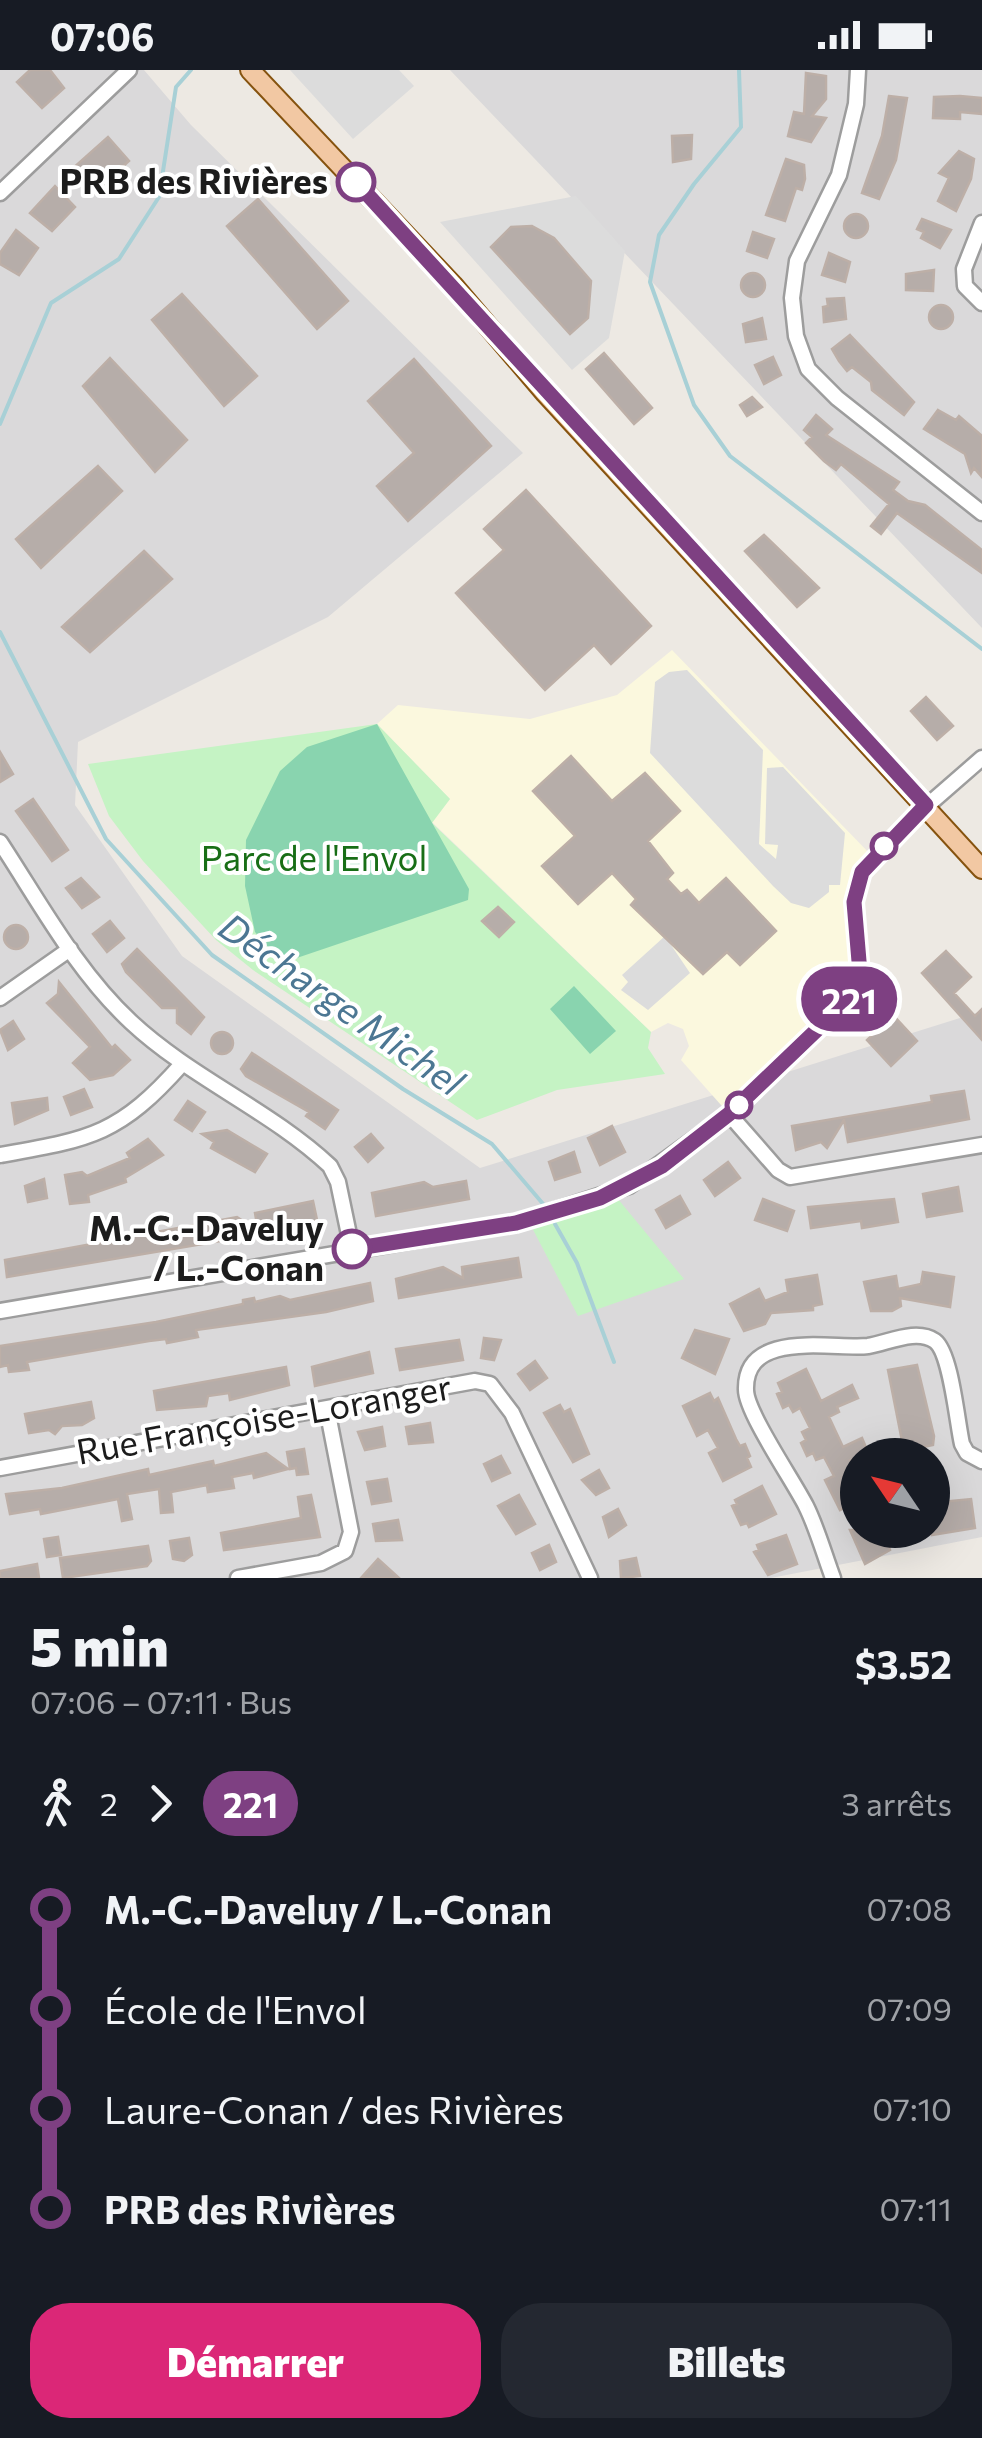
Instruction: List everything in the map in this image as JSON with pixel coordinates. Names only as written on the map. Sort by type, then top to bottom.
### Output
[{"type":"main road","points":[[250,70],[454,285],[557,406],[982,869]]},
{"type":"street","points":[[0,193],[129,70]]},
{"type":"street","points":[[858,70],[856,104],[838,175],[797,261],[792,298],[796,336],[808,369],[837,398],[982,513]]},
{"type":"street","points":[[982,223],[964,269],[965,286],[982,303]]},
{"type":"street","points":[[0,1312],[516,1223],[600,1198],[662,1166],[729,1114],[848,1000],[860,973],[854,902],[862,872],[926,805],[982,758]]},
{"type":"street","points":[[0,842],[70,950],[130,1022],[182,1064],[330,1166],[338,1182],[352,1249]]},
{"type":"street","points":[[0,998],[70,950]]},
{"type":"street","points":[[0,1155],[90,1138],[126,1120],[182,1064]]},
{"type":"street","points":[[729,1114],[778,1170],[790,1177],[982,1145]]},
{"type":"street","points":[[833,1578],[808,1510],[746,1397],[749,1374],[758,1363],[795,1344],[867,1346],[917,1336],[928,1338],[944,1352],[962,1444],[966,1453],[982,1461]]},
{"type":"street","name":"Rue Françoise-Loranger","points":[[0,1468],[475,1381],[490,1384],[512,1414],[590,1578]]},
{"type":"street","points":[[238,1578],[321,1563],[345,1551],[351,1532],[327,1409]]},
{"type":"shaded area","points":[[0,70],[144,70],[191,125],[523,453],[328,617],[78,742],[75,805],[182,956],[480,1168],[976,1013],[982,1019],[982,1537],[950,1543],[950,1438],[840,1438],[840,1548],[925,1548],[771,1578],[0,1578]]},
{"type":"shaded area","points":[[290,70],[399,70],[414,86],[353,139]]},
{"type":"shaded area","points":[[450,70],[982,70],[982,628]]},
{"type":"shaded area","points":[[576,196],[625,251],[609,338],[572,370],[440,222]]},
{"type":"shaded area","points":[[672,650],[873,857],[860,879],[860,973],[849,1000],[729,1114],[681,1060],[689,1046],[683,1029],[668,1023],[651,1032],[432,822],[450,799],[377,724],[398,705],[530,719],[617,695]]},
{"type":"shaded area","points":[[687,670],[763,750],[759,844],[776,859],[778,845],[765,844],[767,768],[783,767],[845,833],[840,885],[829,885],[829,892],[809,908],[791,903],[773,886],[650,753],[655,682],[669,672]]},
{"type":"shaded area","points":[[665,936],[690,973],[648,1010],[621,990],[628,982],[622,975]]},
{"type":"green space","name":"Parc de l'Envol","points":[[377,724],[450,799],[432,823],[651,1032],[648,1048],[665,1074],[557,1090],[477,1120],[253,970],[216,940],[143,861],[109,816],[88,764]]},
{"type":"green space","points":[[377,724],[469,889],[468,900],[282,963],[255,932],[245,886],[246,840],[280,771],[307,747]]},
{"type":"green space","points":[[574,986],[616,1031],[590,1054],[550,1009]]},
{"type":"green space","points":[[613,1193],[684,1279],[578,1316],[528,1220]]},
{"type":"building","points":[[30,70],[50,70],[64,88],[42,108],[17,82]]},
{"type":"building","points":[[806,73],[826,76],[826,99],[812,116],[826,118],[811,142],[788,136],[794,112],[804,114]]},
{"type":"building","points":[[889,96],[907,98],[896,160],[879,199],[862,193],[882,136]]},
{"type":"building","points":[[934,97],[982,98],[982,114],[960,112],[960,119],[933,118]]},
{"type":"building","points":[[692,135],[691,159],[673,162],[672,136]]},
{"type":"building","points":[[108,137],[129,161],[94,193],[72,169]]},
{"type":"building","points":[[959,151],[974,159],[971,179],[956,211],[938,201],[949,178],[939,173]]},
{"type":"building","points":[[786,159],[804,165],[805,179],[802,190],[796,188],[785,221],[766,215]]},
{"type":"building","points":[[55,186],[75,207],[52,231],[30,213]]},
{"type":"building","points":[[258,199],[348,301],[317,329],[227,226]]},
{"type":"building","points":[[856,214],[865,217],[865,235],[856,238],[847,235],[844,226],[847,217]]},
{"type":"building","points":[[922,219],[951,230],[940,248],[921,238],[924,232],[917,229]]},
{"type":"building","points":[[532,226],[554,238],[591,281],[588,318],[570,334],[491,247],[511,227]]},
{"type":"building","points":[[16,230],[38,248],[19,275],[0,264],[0,253]]},
{"type":"building","points":[[753,232],[774,239],[767,258],[747,251]]},
{"type":"building","points":[[829,253],[850,262],[845,282],[822,275]]},
{"type":"building","points":[[934,270],[933,291],[906,290],[906,274]]},
{"type":"building","points":[[753,273],[762,276],[762,294],[753,297],[744,294],[741,285],[744,276]]},
{"type":"building","points":[[182,294],[257,376],[224,406],[152,320]]},
{"type":"building","points":[[844,298],[846,319],[824,322],[827,299]]},
{"type":"building","points":[[941,305],[950,308],[950,326],[941,329],[932,326],[929,317],[932,308]]},
{"type":"building","points":[[762,318],[766,339],[746,342],[743,324]]},
{"type":"building","points":[[850,335],[914,402],[904,415],[872,390],[871,382],[852,367],[847,371],[839,361],[832,349]]},
{"type":"building","points":[[604,353],[652,408],[634,424],[586,369]]},
{"type":"building","points":[[773,357],[781,375],[764,384],[755,365]]},
{"type":"building","points":[[110,358],[187,440],[155,472],[83,386]]},
{"type":"building","points":[[414,359],[491,446],[408,521],[377,486],[414,453],[368,401]]},
{"type":"building","points":[[752,397],[762,407],[747,416],[740,405]]},
{"type":"building","points":[[938,410],[956,420],[959,416],[982,436],[982,477],[974,468],[971,473],[965,454],[924,429]]},
{"type":"building","points":[[816,415],[832,429],[826,435],[899,482],[893,490],[908,501],[925,505],[982,550],[982,573],[897,513],[881,534],[871,526],[889,504],[841,464],[836,470],[806,443],[812,437],[804,430]]},
{"type":"building","points":[[98,466],[122,491],[41,568],[16,539]]},
{"type":"building","points":[[526,490],[651,626],[611,664],[594,645],[545,690],[456,593],[504,550],[484,529]]},
{"type":"building","points":[[764,535],[819,588],[797,607],[745,551]]},
{"type":"building","points":[[144,551],[172,579],[90,652],[62,627]]},
{"type":"building","points":[[926,697],[953,726],[937,740],[911,711]]},
{"type":"building","points":[[0,752],[13,774],[0,782]]},
{"type":"building","points":[[571,756],[612,801],[645,773],[680,811],[648,841],[673,873],[667,879],[681,894],[687,890],[699,903],[726,878],[776,931],[740,965],[727,952],[703,974],[631,905],[636,899],[612,873],[578,904],[542,866],[575,836],[533,791]]},
{"type":"building","points":[[33,799],[68,850],[52,861],[16,811]]},
{"type":"building","points":[[81,878],[99,897],[82,908],[66,888]]},
{"type":"building","points":[[498,907],[514,922],[499,937],[482,921]]},
{"type":"building","points":[[110,921],[124,938],[107,952],[93,934]]},
{"type":"building","points":[[16,925],[25,928],[25,946],[16,949],[7,946],[4,937],[7,928]]},
{"type":"building","points":[[137,949],[204,1017],[191,1034],[177,1023],[177,1008],[162,1008],[126,972],[122,964]]},
{"type":"building","points":[[946,951],[971,977],[954,993],[975,1016],[982,1009],[982,1040],[922,973]]},
{"type":"building","points":[[59,982],[112,1048],[115,1045],[130,1060],[113,1075],[90,1080],[73,1063],[90,1047],[47,1003],[58,994]]},
{"type":"building","points":[[893,1015],[917,1041],[891,1066],[867,1040]]},
{"type":"building","points":[[13,1021],[24,1039],[8,1050],[0,1030]]},
{"type":"building","points":[[222,1032],[230,1035],[230,1051],[222,1054],[214,1051],[211,1043],[214,1035]]},
{"type":"building","points":[[252,1053],[338,1110],[325,1129],[306,1116],[309,1112],[246,1076],[241,1069]]},
{"type":"building","points":[[84,1089],[92,1107],[71,1115],[64,1097]]},
{"type":"building","points":[[964,1091],[969,1119],[848,1142],[844,1120],[827,1148],[821,1142],[796,1150],[792,1126],[932,1102],[931,1096]]},
{"type":"building","points":[[47,1098],[48,1110],[15,1124],[12,1103]]},
{"type":"building","points":[[188,1101],[205,1112],[192,1131],[175,1120]]},
{"type":"building","points":[[612,1126],[625,1152],[600,1165],[588,1138]]},
{"type":"building","points":[[227,1130],[267,1154],[255,1172],[211,1148],[214,1142],[202,1134]]},
{"type":"building","points":[[371,1134],[383,1148],[368,1162],[355,1147]]},
{"type":"building","points":[[148,1139],[163,1155],[125,1178],[126,1182],[88,1195],[89,1202],[70,1204],[65,1175],[82,1172],[87,1176],[130,1158],[127,1153]]},
{"type":"building","points":[[574,1152],[580,1172],[555,1180],[549,1162]]},
{"type":"building","points":[[728,1162],[740,1178],[715,1196],[704,1180]]},
{"type":"building","points":[[44,1179],[47,1198],[28,1202],[25,1186]]},
{"type":"building","points":[[466,1181],[469,1199],[376,1216],[372,1193],[424,1182],[433,1187]]},
{"type":"building","points":[[958,1187],[962,1211],[927,1217],[923,1194]]},
{"type":"building","points":[[680,1196],[690,1214],[666,1228],[656,1210]]},
{"type":"building","points":[[763,1199],[794,1211],[787,1231],[755,1220]]},
{"type":"building","points":[[894,1199],[898,1222],[862,1228],[861,1221],[811,1228],[808,1207]]},
{"type":"building","points":[[313,1201],[317,1220],[285,1230],[7,1277],[5,1260],[237,1217],[258,1231],[255,1213]]},
{"type":"building","points":[[518,1258],[521,1277],[399,1298],[396,1279],[443,1267],[463,1278],[462,1267]]},
{"type":"building","points":[[923,1272],[954,1277],[950,1307],[900,1298],[901,1306],[892,1311],[871,1311],[864,1282],[896,1276],[898,1289],[921,1284]]},
{"type":"building","points":[[817,1275],[822,1304],[813,1306],[813,1310],[771,1313],[765,1324],[744,1331],[730,1304],[759,1289],[765,1301],[788,1292],[786,1280]]},
{"type":"building","points":[[370,1283],[373,1301],[326,1312],[196,1330],[198,1337],[167,1343],[166,1339],[149,1341],[27,1362],[29,1370],[9,1372],[8,1365],[0,1367],[0,1346],[156,1322],[243,1304],[243,1300],[254,1298],[255,1302],[280,1296],[290,1300]]},
{"type":"building","points":[[695,1330],[729,1339],[715,1374],[682,1358]]},
{"type":"building","points":[[484,1338],[501,1340],[494,1360],[481,1358]]},
{"type":"building","points":[[459,1340],[463,1360],[400,1370],[396,1349]]},
{"type":"building","points":[[369,1352],[373,1373],[315,1386],[312,1367]]},
{"type":"building","points":[[535,1361],[547,1378],[530,1390],[518,1374]]},
{"type":"building","points":[[917,1365],[934,1438],[901,1438],[888,1370]]},
{"type":"building","points":[[286,1367],[289,1385],[230,1400],[229,1393],[208,1396],[206,1406],[157,1410],[154,1391]]},
{"type":"building","points":[[806,1369],[821,1401],[852,1385],[858,1398],[837,1407],[839,1412],[829,1417],[840,1441],[840,1510],[825,1480],[834,1476],[824,1457],[816,1460],[813,1453],[807,1456],[801,1443],[806,1440],[802,1432],[810,1428],[800,1408],[793,1412],[789,1405],[783,1408],[777,1394],[782,1392],[778,1383]]},
{"type":"building","points":[[710,1393],[714,1401],[718,1398],[736,1439],[740,1446],[745,1444],[750,1456],[747,1458],[751,1467],[723,1481],[709,1453],[718,1448],[708,1430],[697,1436],[683,1406]]},
{"type":"building","points":[[91,1402],[94,1418],[82,1425],[62,1426],[55,1434],[49,1430],[29,1433],[25,1414]]},
{"type":"building","points":[[560,1405],[564,1412],[570,1409],[589,1454],[573,1462],[544,1413]]},
{"type":"building","points":[[430,1423],[433,1442],[409,1444],[406,1427]]},
{"type":"building","points":[[382,1427],[385,1446],[365,1450],[358,1432]]},
{"type":"building","points":[[304,1449],[308,1474],[297,1475],[296,1468],[290,1469],[287,1452]]},
{"type":"building","points":[[266,1453],[288,1469],[254,1478],[253,1473],[232,1477],[234,1488],[208,1492],[207,1485],[171,1492],[173,1512],[161,1513],[159,1489],[127,1494],[132,1519],[122,1521],[118,1499],[41,1514],[40,1509],[10,1514],[6,1494],[62,1488],[148,1469],[149,1475],[213,1461],[214,1466]]},
{"type":"building","points":[[501,1456],[510,1473],[492,1481],[484,1464]]},
{"type":"building","points":[[599,1470],[609,1488],[596,1495],[582,1480]]},
{"type":"building","points":[[387,1479],[391,1501],[372,1504],[367,1482]]},
{"type":"building","points":[[762,1486],[776,1514],[749,1527],[747,1523],[741,1525],[732,1506],[737,1504],[735,1500]]},
{"type":"building","points":[[311,1495],[320,1537],[224,1550],[221,1533],[301,1518],[298,1497]]},
{"type":"building","points":[[519,1495],[535,1524],[516,1534],[498,1506]]},
{"type":"building","points":[[971,1499],[975,1528],[950,1532],[950,1501]]},
{"type":"building","points":[[618,1509],[626,1525],[609,1537],[603,1517]]},
{"type":"building","points":[[398,1520],[402,1540],[376,1541],[373,1524]]},
{"type":"building","points":[[786,1535],[797,1564],[768,1575],[754,1552],[759,1550],[757,1545]]},
{"type":"building","points":[[58,1537],[61,1555],[47,1557],[44,1539]]},
{"type":"building","points":[[189,1538],[192,1555],[184,1561],[173,1559],[170,1541]]},
{"type":"building","points":[[549,1545],[556,1562],[540,1570],[532,1553]]},
{"type":"building","points":[[148,1546],[151,1561],[147,1566],[63,1578],[60,1558]]},
{"type":"building","points":[[858,1548],[889,1548],[890,1550],[865,1564]]},
{"type":"building","points":[[636,1558],[640,1576],[621,1578],[620,1561]]},
{"type":"building","points":[[378,1559],[399,1578],[361,1578]]},
{"type":"building","points":[[37,1564],[39,1578],[0,1578],[0,1571]]},
{"type":"waterway","name":"Décharge Michel","points":[[0,424],[51,303],[119,259],[159,197],[176,87],[191,70]]},
{"type":"waterway","points":[[739,70],[741,127],[659,235],[650,282],[694,405],[730,456],[982,649]]},
{"type":"waterway","name":"Décharge Michel","points":[[0,632],[106,839],[212,955],[403,1089],[492,1144],[544,1205]]},
{"type":"waterway","name":"Décharge Michel","points":[[555,1224],[577,1263],[614,1362]]},
{"type":"bus line","name":"221","points":[[352,1249],[516,1223],[564,1211],[629,1186],[662,1166],[729,1114],[848,1000],[860,973],[854,902],[862,872],[926,805],[356,182]]},
{"type":"place","name":"PRB des Rivières","points":[[356,182]]},
{"type":"place","name":"M.-C.-Daveluy / L.-Conan","points":[[352,1249]]}]
